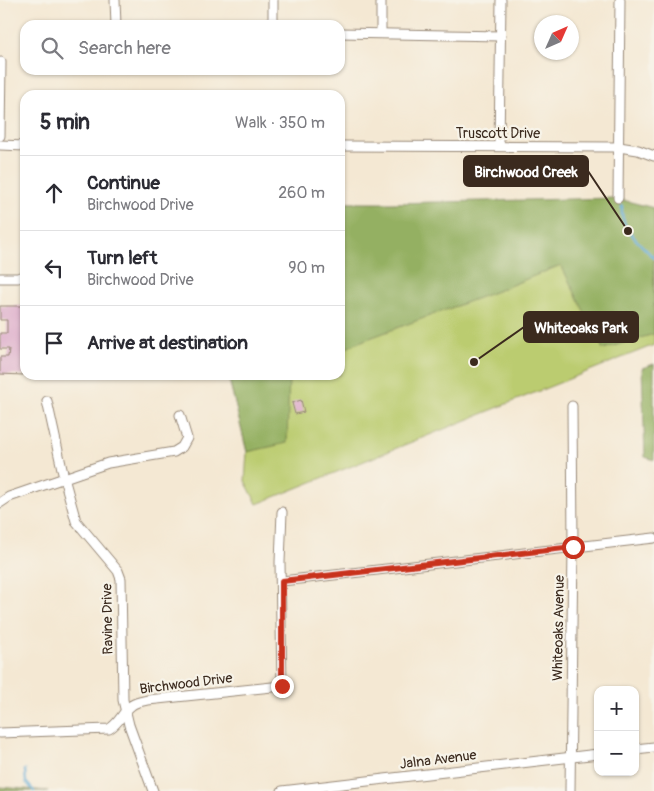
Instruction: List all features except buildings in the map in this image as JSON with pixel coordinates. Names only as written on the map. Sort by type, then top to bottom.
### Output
[{"type":"street","points":[[114,0],[116,20]]},
{"type":"street","points":[[273,0],[273,20]]},
{"type":"street","points":[[381,0],[381,32]]},
{"type":"street","points":[[499,146],[501,0]]},
{"type":"street","points":[[618,198],[620,0]]},
{"type":"street","points":[[345,33],[381,32],[501,36]]},
{"type":"street","points":[[0,136],[1,62]]},
{"type":"street","points":[[0,145],[20,146]]},
{"type":"street","name":"Truscott Drive","points":[[345,146],[620,147],[638,150],[654,156]]},
{"type":"street","points":[[0,278],[20,277]]},
{"type":"street","name":"Ravine Drive","points":[[47,401],[64,478],[76,521],[118,571],[121,579],[122,700],[153,791]]},
{"type":"street","name":"Whiteoaks Avenue","points":[[570,791],[573,547],[572,406]]},
{"type":"street","points":[[0,503],[9,497],[108,463],[174,452],[182,447],[187,438],[180,416]]},
{"type":"street","name":"Birchwood Drive","points":[[0,734],[109,729],[116,725],[125,711],[134,704],[148,700],[282,686],[282,581],[280,562],[282,512]]},
{"type":"street","points":[[282,581],[654,538]]},
{"type":"street","points":[[639,749],[654,747]]},
{"type":"street","name":"Jalna Avenue","points":[[282,791],[594,754]]},
{"type":"green space","points":[[615,198],[654,208],[654,334],[603,349],[561,265],[345,349],[345,203]]},
{"type":"green space","points":[[345,203],[654,208],[654,345],[257,504],[245,481],[247,452],[229,380],[345,380]]},
{"type":"green space","points":[[654,364],[654,460],[645,457],[642,368]]},
{"type":"green space","points":[[229,380],[289,380],[287,443],[247,452]]},
{"type":"green space","points":[[0,787],[48,791],[0,791]]},
{"type":"waterway","points":[[622,206],[622,214],[627,228],[654,258]]},
{"type":"waterway","points":[[25,770],[26,782],[34,791]]},
{"type":"place","name":"Birchwood Creek","points":[[628,231]]},
{"type":"place","name":"Whiteoaks Park","points":[[474,362]]},
{"type":"route","points":[[282,686],[282,581],[573,547]]}]
